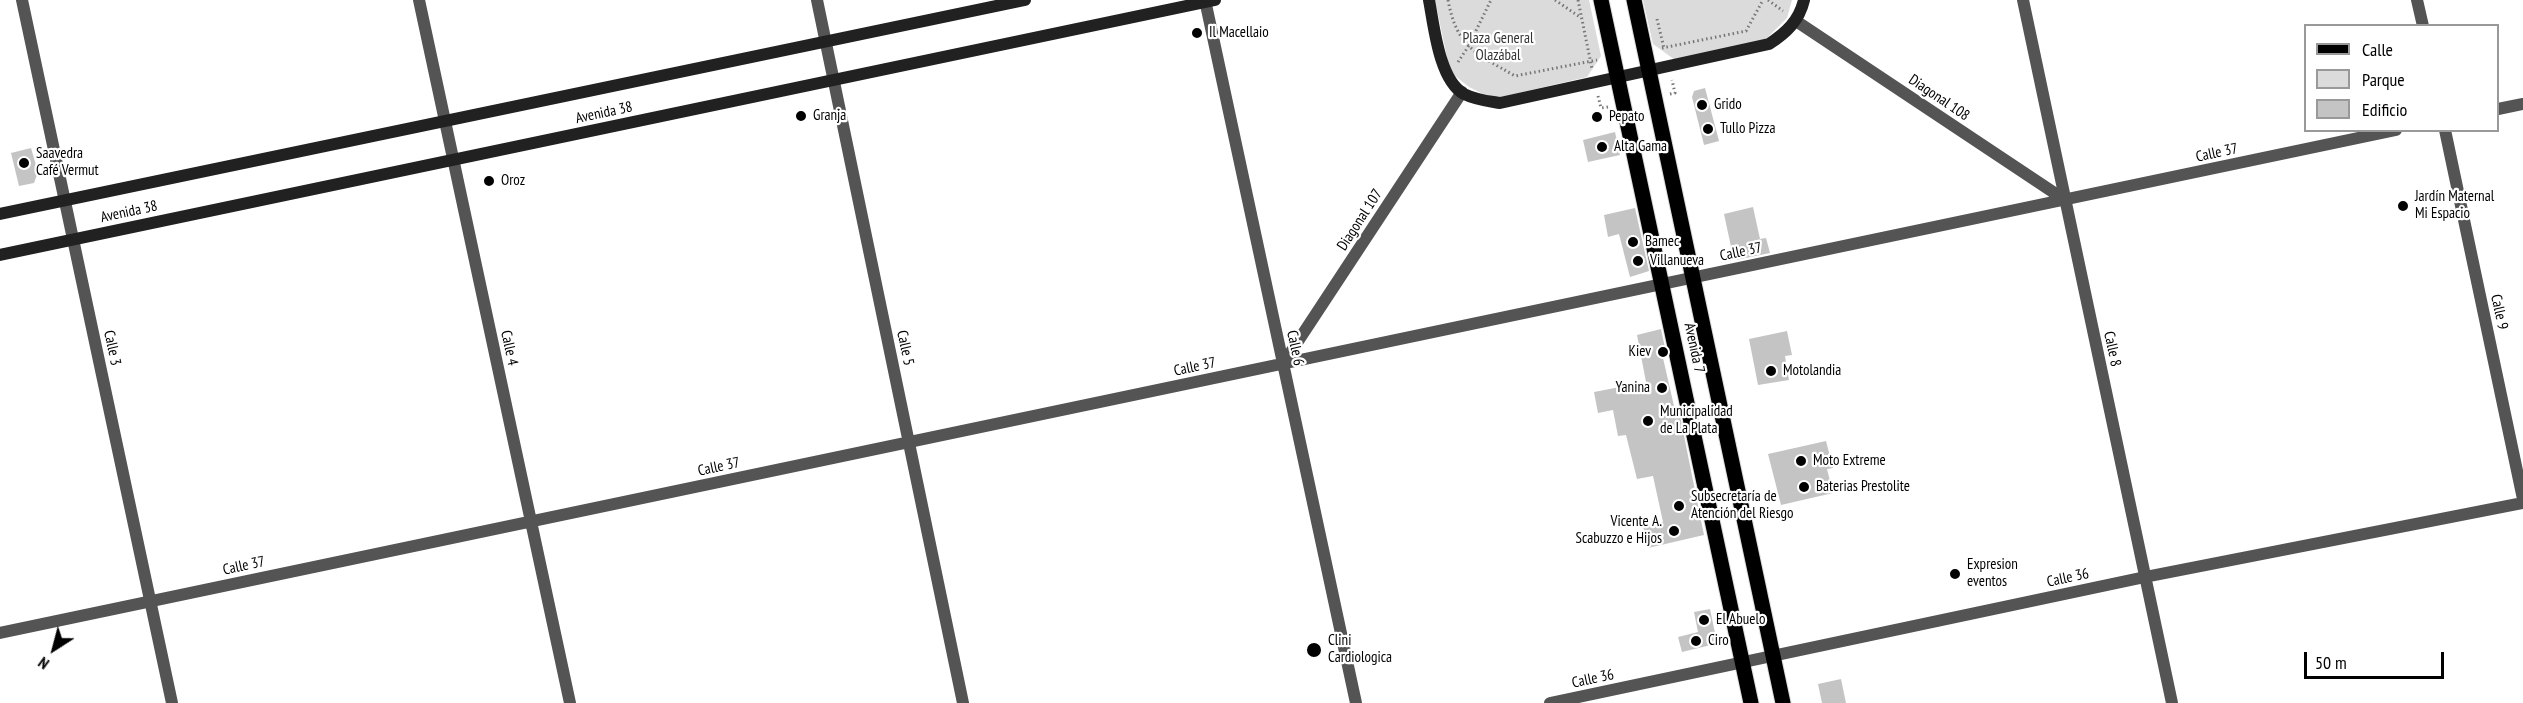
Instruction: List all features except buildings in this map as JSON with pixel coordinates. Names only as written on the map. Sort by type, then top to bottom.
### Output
[{"type":"main road","name":"Avenida 38","points":[[0,214],[1025,0]]},
{"type":"main road","points":[[1429,0],[1447,76],[1462,92],[1479,100],[1500,103],[1769,44],[1784,35],[1796,21],[1804,0]]},
{"type":"main road","name":"Avenida 7","points":[[1601,0],[1751,703]]},
{"type":"main road","name":"Avenida 7","points":[[1634,0],[1783,703]]},
{"type":"main road","name":"Avenida 38","points":[[0,255],[1209,1]]},
{"type":"street","name":"Calle 3","points":[[22,0],[172,703]]},
{"type":"street","name":"Calle 4","points":[[419,0],[570,703]]},
{"type":"street","name":"Calle 5","points":[[817,0],[963,703]]},
{"type":"street","name":"Calle 8","points":[[2024,0],[2172,703]]},
{"type":"street","points":[[2417,0],[2422,24]]},
{"type":"street","name":"Calle 6","points":[[1209,1],[1283,364],[1356,703]]},
{"type":"street","name":"Diagonal 108","points":[[1796,21],[2065,200]]},
{"type":"street","name":"Diagonal 107","points":[[1283,364],[1462,92]]},
{"type":"street","points":[[2499,109],[2523,104]]},
{"type":"street","name":"Calle 37","points":[[0,633],[2387,132]]},
{"type":"street","name":"Calle 9","points":[[2445,132],[2523,501]]},
{"type":"street","name":"Calle 36","points":[[1550,703],[2145,577],[2523,501]]},
{"type":"path","points":[[1447,76],[1468,47],[1491,0]]},
{"type":"path","points":[[1555,0],[1582,18]]},
{"type":"path","points":[[1578,0],[1601,108]]},
{"type":"path","points":[[1655,9],[1675,93]]},
{"type":"green space","name":"Plaza General Olazábal","points":[[1435,0],[1589,0],[1601,56],[1587,77],[1493,99],[1469,87],[1450,72]]},
{"type":"green space","points":[[1643,0],[1792,0],[1787,18],[1763,42],[1675,60],[1653,44]]},
{"type":"place","name":"Il Macellaio","points":[[1197,33]]},
{"type":"place","name":"Grido","points":[[1702,105]]},
{"type":"place","name":"Granja","points":[[801,116]]},
{"type":"place","name":"Pepato","points":[[1597,117]]},
{"type":"place","name":"Tullo Pizza","points":[[1708,129]]},
{"type":"place","name":"Alta Gama","points":[[1602,147]]},
{"type":"place","name":"Saavedra Café Vermut","points":[[24,163]]},
{"type":"place","name":"Oroz","points":[[489,181]]},
{"type":"place","name":"Jardín Maternal Mi Espacio","points":[[2403,206]]},
{"type":"place","name":"Bamec","points":[[1633,242]]},
{"type":"place","name":"Villanueva","points":[[1638,261]]},
{"type":"place","name":"Kiev","points":[[1663,352]]},
{"type":"place","name":"Motolandia","points":[[1771,371]]},
{"type":"place","name":"Yanina","points":[[1662,388]]},
{"type":"place","name":"Municipalidad de La Plata","points":[[1648,421]]},
{"type":"place","name":"Moto Extreme","points":[[1801,461]]},
{"type":"place","name":"Baterias Prestolite","points":[[1804,487]]},
{"type":"place","name":"Subsecretaría de Atención del Riesgo","points":[[1679,506]]},
{"type":"place","name":"Vicente A. Scabuzzo e Hijos","points":[[1674,531]]},
{"type":"place","name":"Expresion eventos","points":[[1955,574]]},
{"type":"place","name":"El Abuelo","points":[[1704,620]]},
{"type":"place","name":"Ciro","points":[[1696,641]]},
{"type":"place","name":"Clini Cardiologica","points":[[1314,650]]}]
